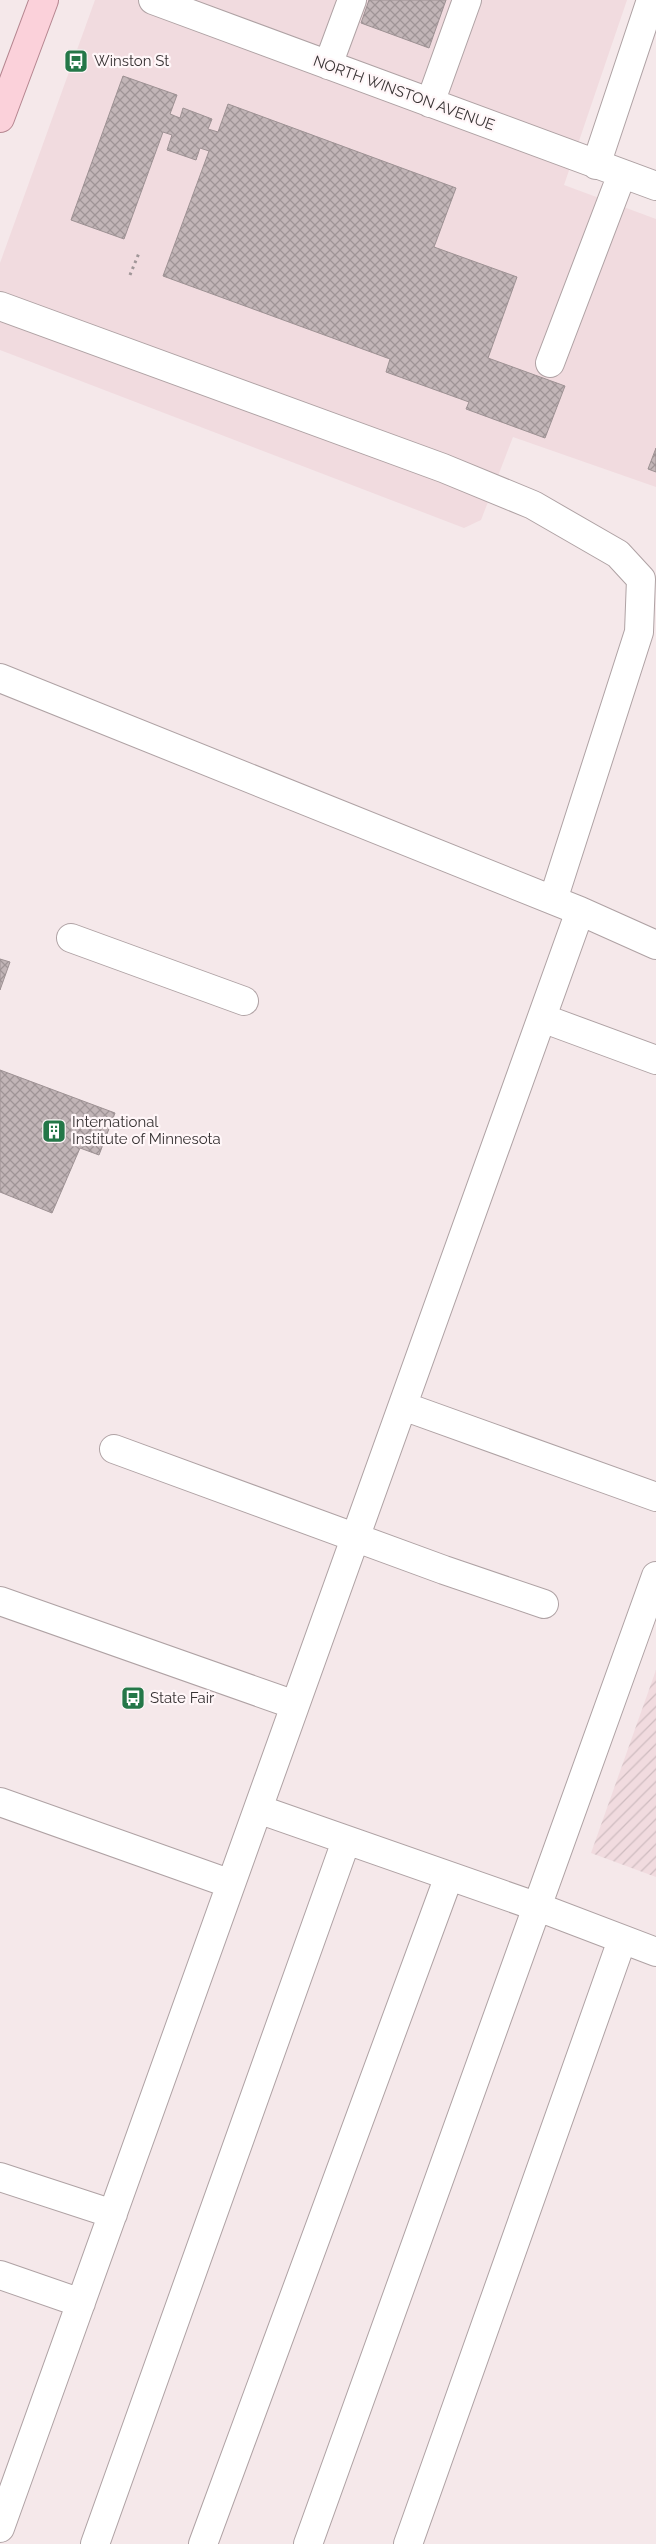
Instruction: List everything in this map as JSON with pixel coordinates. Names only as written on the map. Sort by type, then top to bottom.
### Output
[{"type":"main road","points":[[0,118],[44,0]]},
{"type":"street","name":"NORTH WINSTON AVENUE","points":[[153,0],[210,10],[328,65],[656,186]]},
{"type":"street","points":[[328,65],[352,0]]},
{"type":"street","points":[[430,103],[467,0]]},
{"type":"street","points":[[596,165],[651,0]]},
{"type":"street","points":[[550,363],[622,174]]},
{"type":"street","points":[[0,306],[443,468],[533,505],[618,554],[641,579],[638,632],[553,900]]},
{"type":"street","points":[[0,678],[553,900],[656,945]]},
{"type":"street","points":[[0,2528],[580,911]]},
{"type":"street","points":[[71,938],[244,1001]]},
{"type":"street","points":[[542,1018],[656,1060]]},
{"type":"street","points":[[403,1406],[656,1497]]},
{"type":"street","points":[[114,1448],[544,1604]]},
{"type":"street","points":[[308,2544],[656,1576]]},
{"type":"street","points":[[0,1600],[295,1705]]},
{"type":"street","points":[[0,1802],[231,1884]]},
{"type":"street","points":[[258,1809],[538,1907],[656,1952]]},
{"type":"street","points":[[95,2544],[346,1840]]},
{"type":"street","points":[[203,2544],[449,1876]]},
{"type":"street","points":[[408,2544],[622,1940]]},
{"type":"street","points":[[0,2177],[113,2214]]},
{"type":"street","points":[[0,2275],[81,2303]]},
{"type":"path","points":[[130,275],[139,253]]},
{"type":"shaded area","points":[[95,0],[627,0],[564,185],[656,219],[656,487],[513,437],[481,520],[464,528],[0,350],[0,263]]},
{"type":"shaded area","points":[[656,1670],[656,1877],[591,1853]]},
{"type":"building","points":[[369,0],[446,0],[429,48],[361,23]]},
{"type":"building","points":[[123,76],[177,95],[170,114],[180,118],[183,108],[212,119],[208,129],[218,132],[228,104],[456,188],[434,247],[517,277],[488,358],[565,386],[545,438],[466,409],[469,402],[386,372],[390,359],[163,276],[209,151],[200,148],[196,160],[167,150],[172,135],[163,132],[124,239],[71,220]]},
{"type":"building","points":[[656,448],[656,472],[648,469]]},
{"type":"building","points":[[0,959],[10,962],[0,990]]},
{"type":"building","name":"International Institute of Minnesota","points":[[0,1070],[115,1113],[99,1155],[80,1148],[52,1213],[0,1192]]},
{"type":"place","name":"Winston St","points":[[76,61]]},
{"type":"place","name":"International Institute of Minnesota","points":[[54,1131]]},
{"type":"place","name":"State Fair","points":[[133,1698]]}]
